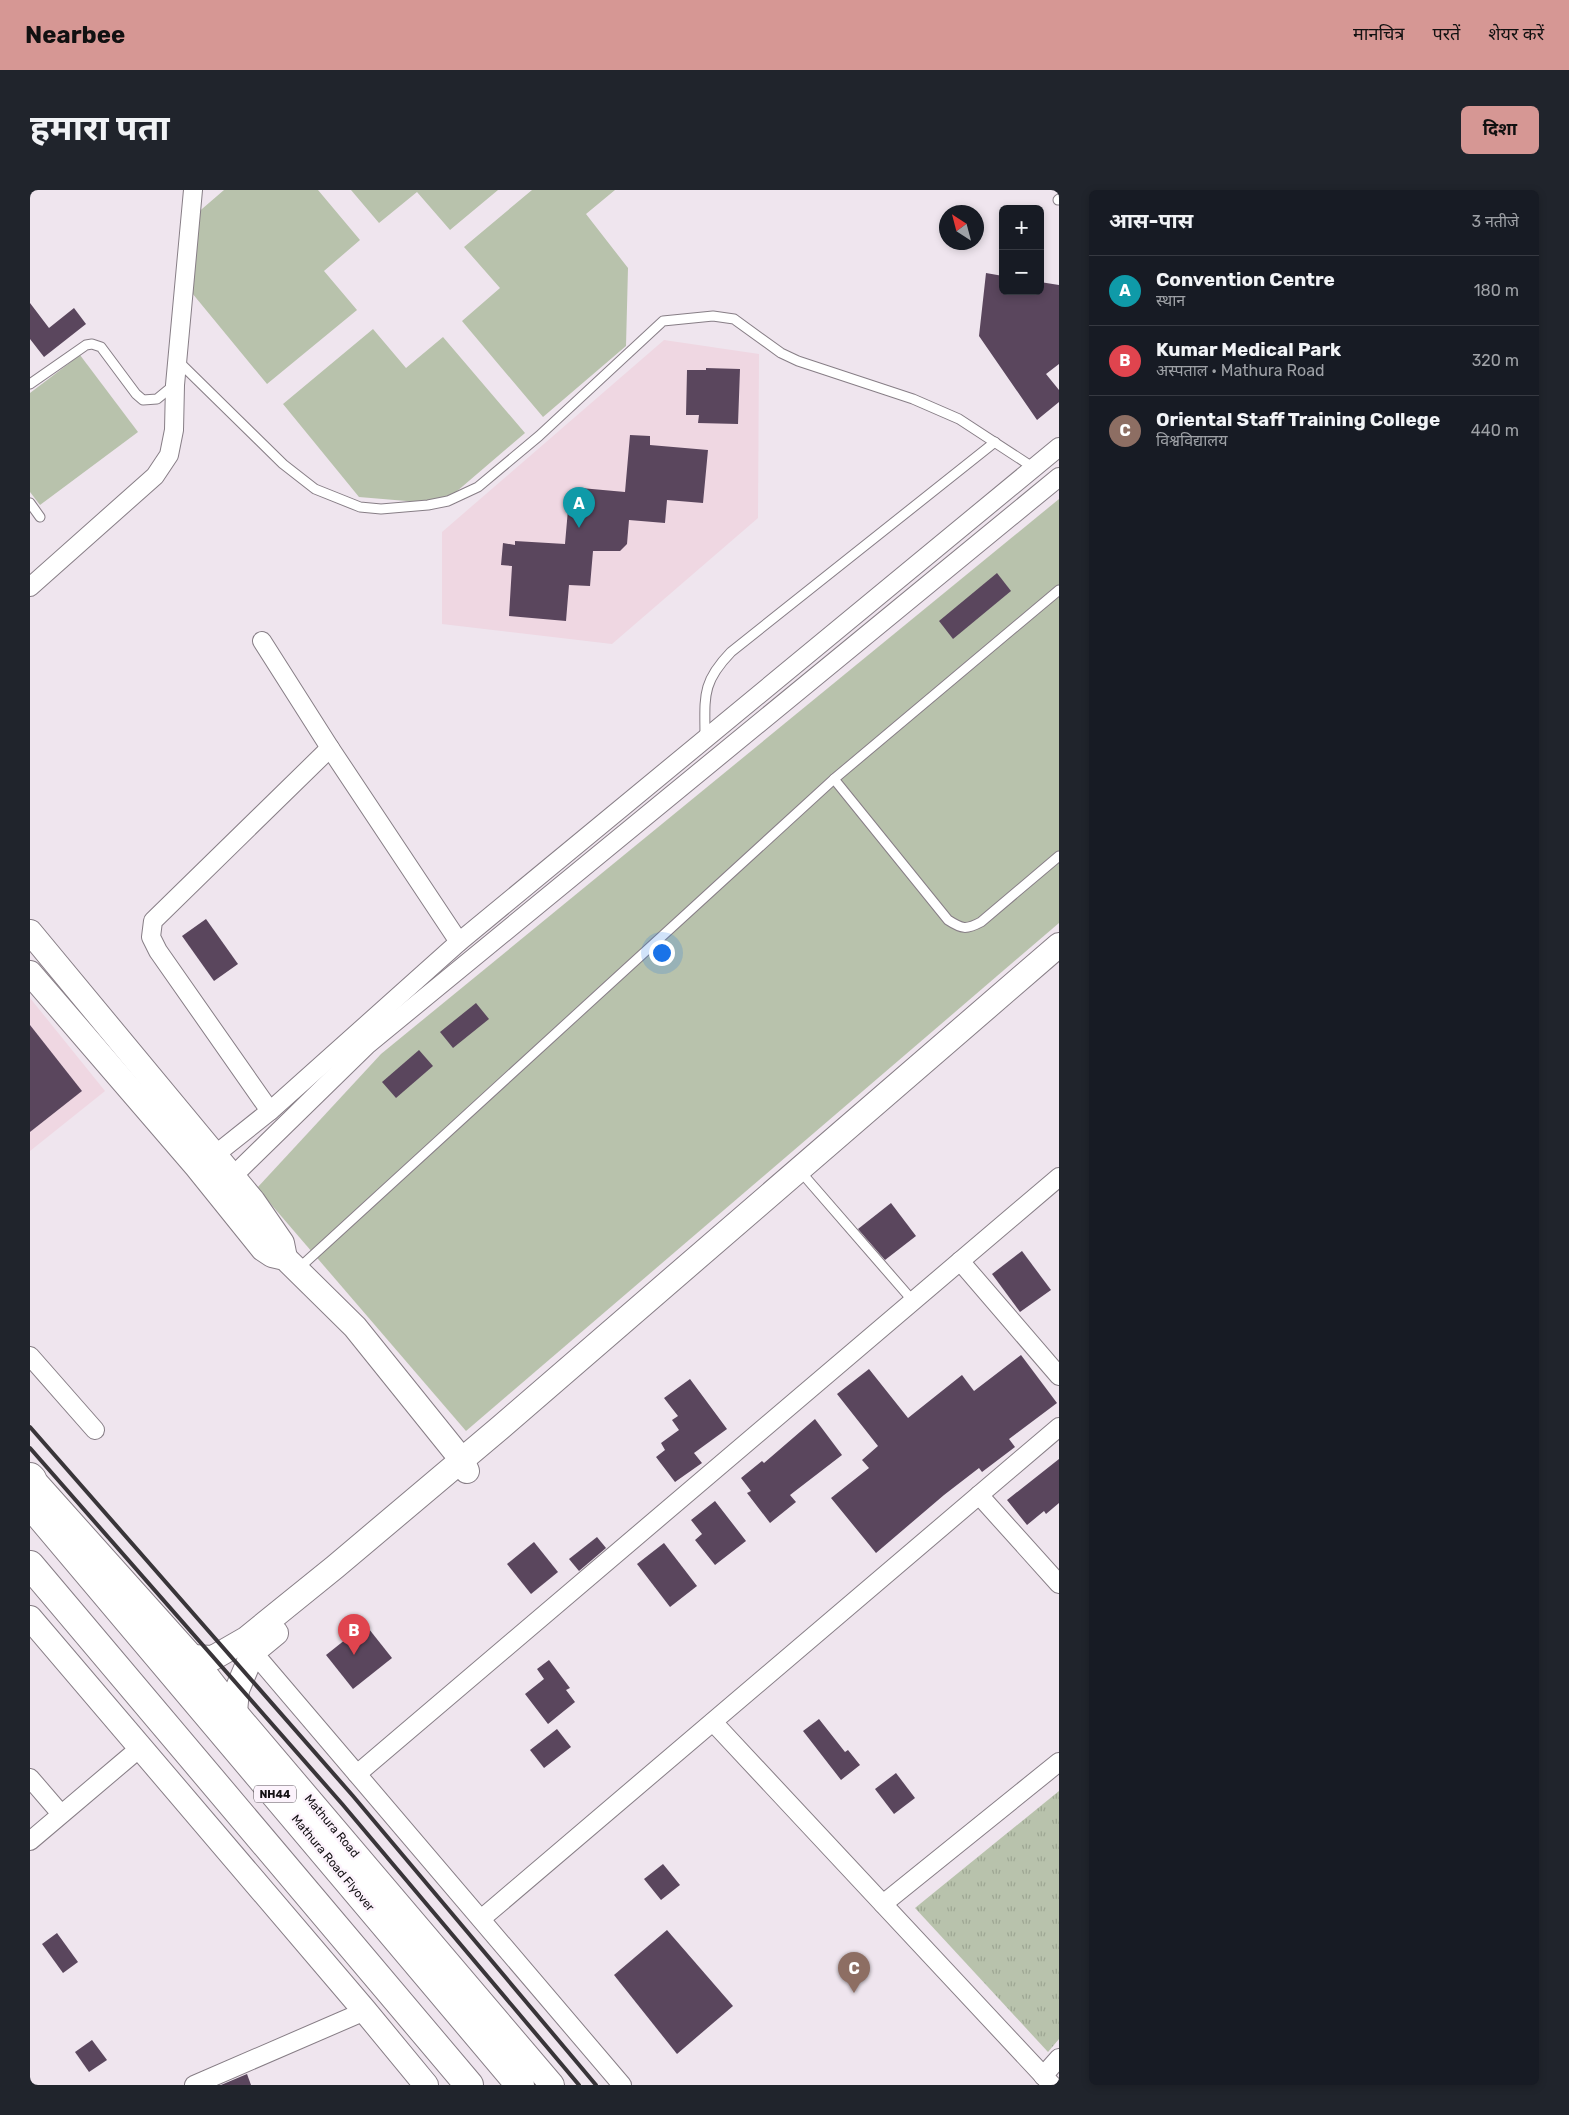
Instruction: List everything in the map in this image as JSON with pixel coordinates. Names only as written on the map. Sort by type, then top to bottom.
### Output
[{"type":"highway","name":"Mathura Road Flyover","points":[[30,1484],[520,2085]]},
{"type":"highway","name":"NH44","points":[[30,1565],[469,2085]]},
{"type":"street","points":[[30,587],[155,476],[169,455],[174,430],[174,385],[193,190]]},
{"type":"street","points":[[216,1154],[270,1111],[459,942],[1059,446]]},
{"type":"street","points":[[233,1176],[367,1045],[1059,477]]},
{"type":"street","points":[[262,641],[330,748],[459,942]]},
{"type":"street","points":[[270,1111],[158,951],[152,937],[153,921],[330,748]]},
{"type":"street","points":[[30,932],[216,1154],[276,1233],[290,1264]]},
{"type":"street","points":[[236,1712],[237,1690],[253,1652],[1059,945]]},
{"type":"street","points":[[192,1657],[213,1658],[246,1639],[465,1465],[807,1179],[1059,962]]},
{"type":"street","points":[[30,973],[197,1168],[263,1249],[290,1264],[337,1308],[355,1328],[465,1465]]},
{"type":"street","points":[[357,1774],[1059,1177]]},
{"type":"street","points":[[960,1261],[1059,1376]]},
{"type":"street","points":[[30,1356],[95,1430]]},
{"type":"street","points":[[481,1919],[1059,1426]]},
{"type":"street","name":"Mathura Road","points":[[30,1484],[192,1657],[236,1712],[552,2085]]},
{"type":"street","points":[[979,1494],[1059,1584]]},
{"type":"street","points":[[30,1618],[426,2085]]},
{"type":"street","points":[[253,1652],[622,2085]]},
{"type":"street","points":[[712,1722],[1048,2080],[1059,2058]]},
{"type":"street","points":[[30,1841],[141,1747]]},
{"type":"street","points":[[883,1904],[1059,1762]]},
{"type":"street","points":[[30,1778],[61,1814]]},
{"type":"street","points":[[194,2085],[365,2011]]},
{"type":"lane","points":[[177,360],[283,464],[315,489],[360,507],[381,509],[428,505],[448,501],[478,488],[539,436],[662,321],[713,316],[734,319],[781,353],[836,375],[913,400],[958,419],[1034,468]]},
{"type":"lane","points":[[30,384],[86,346],[92,344],[101,347],[136,394],[143,400],[157,399],[174,385]]},
{"type":"lane","points":[[705,738],[707,686],[710,677],[731,652],[995,442]]},
{"type":"lane","points":[[30,503],[40,516]]},
{"type":"lane","points":[[290,1264],[834,779],[1059,590]]},
{"type":"lane","points":[[834,779],[948,920],[959,927],[970,928],[981,922],[1059,856]]},
{"type":"lane","points":[[807,1179],[912,1302]]},
{"type":"shaded area","points":[[664,340],[759,354],[758,518],[612,644],[442,624],[442,532]]},
{"type":"shaded area","points":[[30,998],[105,1091],[30,1151]]},
{"type":"green space","points":[[224,190],[318,190],[360,240],[324,271],[357,310],[267,384],[192,293],[195,215]]},
{"type":"green space","points":[[351,190],[498,190],[450,230],[417,192],[379,223]]},
{"type":"green space","points":[[532,190],[615,190],[586,214],[628,268],[626,346],[543,417],[462,321],[500,288],[464,247]]},
{"type":"green space","points":[[373,329],[406,368],[443,337],[525,433],[442,504],[359,497],[283,404]]},
{"type":"green space","points":[[80,355],[138,432],[40,505],[30,492],[30,393]]},
{"type":"green space","points":[[1059,499],[1059,923],[466,1431],[257,1188],[381,1054]]},
{"type":"green space","points":[[1059,1791],[1059,2039],[1048,2052],[915,1908]]},
{"type":"building","points":[[986,273],[999,275],[999,295],[1044,295],[1044,283],[1059,285],[1059,364],[1046,374],[1059,390],[1059,402],[1037,420],[979,336]]},
{"type":"building","points":[[30,303],[49,328],[74,308],[86,324],[44,357],[30,339]]},
{"type":"building","points":[[706,368],[740,369],[738,424],[698,423],[699,415],[686,415],[687,370],[706,370]]},
{"type":"building","points":[[630,435],[650,436],[650,445],[708,450],[703,503],[667,500],[665,523],[629,520],[627,544],[620,551],[593,551],[590,586],[569,585],[566,621],[509,616],[512,566],[501,565],[503,543],[515,545],[515,541],[565,544],[569,498],[581,488],[625,492]]},
{"type":"building","points":[[997,573],[1011,591],[953,639],[939,621]]},
{"type":"building","points":[[206,919],[238,964],[214,981],[182,936]]},
{"type":"building","points":[[476,1003],[489,1019],[453,1048],[440,1032]]},
{"type":"building","points":[[30,1025],[82,1091],[30,1132]]},
{"type":"building","points":[[419,1050],[433,1066],[396,1098],[382,1082]]},
{"type":"building","points":[[891,1203],[916,1236],[885,1260],[858,1229]]},
{"type":"building","points":[[1022,1251],[1051,1290],[1020,1312],[992,1274]]},
{"type":"building","points":[[1021,1355],[1057,1403],[1009,1439],[1015,1447],[982,1472],[979,1468],[876,1553],[831,1498],[869,1468],[862,1460],[878,1446],[837,1394],[869,1369],[908,1418],[962,1375],[974,1391]]},
{"type":"building","points":[[690,1379],[727,1429],[694,1453],[702,1463],[675,1482],[656,1457],[665,1450],[661,1443],[679,1430],[672,1420],[678,1416],[664,1398]]},
{"type":"building","points":[[815,1419],[842,1455],[790,1495],[796,1502],[770,1523],[747,1493],[751,1491],[741,1478],[762,1461],[764,1463]]},
{"type":"building","points":[[1059,1459],[1059,1503],[1046,1514],[1044,1511],[1027,1525],[1007,1500]]},
{"type":"building","points":[[715,1501],[746,1541],[715,1565],[695,1540],[702,1534],[691,1520]]},
{"type":"building","points":[[597,1537],[606,1548],[579,1571],[569,1559]]},
{"type":"building","points":[[534,1542],[558,1572],[531,1594],[507,1564]]},
{"type":"building","points":[[664,1543],[697,1586],[670,1607],[637,1564]]},
{"type":"building","points":[[365,1624],[392,1658],[353,1689],[326,1655]]},
{"type":"building","points":[[549,1660],[570,1688],[566,1690],[575,1702],[548,1724],[525,1694],[544,1679],[537,1669]]},
{"type":"building","points":[[819,1719],[845,1752],[848,1750],[860,1765],[841,1780],[803,1731]]},
{"type":"building","points":[[557,1729],[571,1747],[544,1768],[530,1750]]},
{"type":"building","points":[[896,1773],[915,1798],[894,1814],[875,1789]]},
{"type":"building","points":[[663,1864],[680,1885],[661,1900],[644,1879]]},
{"type":"building","points":[[667,1930],[733,2006],[677,2054],[614,1975]]},
{"type":"building","points":[[57,1933],[78,1962],[63,1973],[42,1944]]},
{"type":"building","points":[[92,2040],[107,2060],[89,2072],[75,2052]]},
{"type":"building","points":[[247,2074],[251,2085],[221,2085]]},
{"type":"railway","points":[[30,1427],[353,1796],[596,2085]]},
{"type":"railway","points":[[30,1448],[343,1805],[579,2085]]},
{"type":"place","name":"Convention Centre","points":[[579,528]]},
{"type":"place","name":"Kumar Medical Park","points":[[354,1655]]},
{"type":"place","name":"Oriental Staff Training College","points":[[854,1993]]}]
